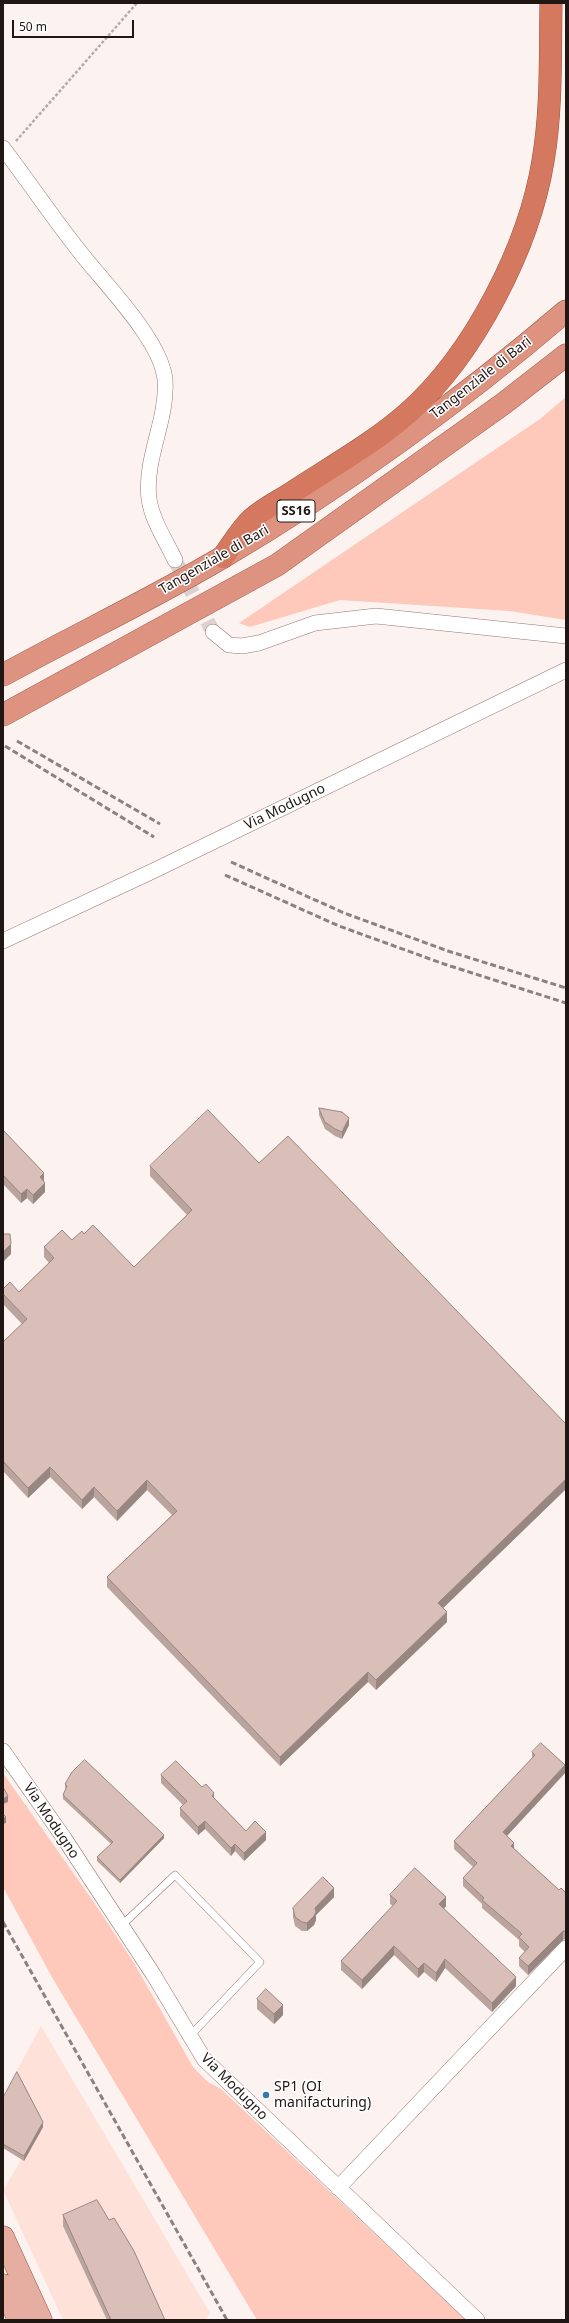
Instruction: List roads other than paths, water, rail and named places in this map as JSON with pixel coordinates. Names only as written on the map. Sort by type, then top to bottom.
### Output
[{"type":"highway","points":[[223,557],[252,519],[367,443],[408,412],[442,377],[476,331],[507,274],[532,209],[543,162],[549,112],[550,3]]},
{"type":"highway","name":"Tangenziale di Bari","points":[[3,675],[223,557],[362,467],[474,386],[566,311]]},
{"type":"highway","name":"SS16","points":[[3,715],[277,565],[497,409],[566,355]]},
{"type":"main road","points":[[3,2237],[41,2320]]},
{"type":"main road","points":[[3,2285],[19,2320]]},
{"type":"main road","points":[[3,2303],[15,2320]]},
{"type":"street","points":[[5,150],[79,252],[141,328],[160,363],[165,379],[164,392],[150,464],[149,500],[154,516],[175,560]]},
{"type":"street","points":[[213,632],[229,645],[242,646],[259,643],[315,623],[376,616],[566,636]]},
{"type":"street","name":"Via Modugno","points":[[3,941],[168,864],[566,670]]},
{"type":"street","name":"Via Modugno","points":[[3,1751],[64,1838],[153,1974],[189,2037],[212,2068],[477,2320]]},
{"type":"street","points":[[338,2188],[566,1948]]},
{"type":"lane","points":[[121,1926],[174,1875],[260,1962],[189,2037]]},
{"type":"tunnel","points":[[175,560],[213,632]]},
{"type":"railway","points":[[17,741],[160,824]]},
{"type":"railway","points":[[5,746],[154,837]]},
{"type":"railway","points":[[231,862],[344,913],[448,951],[566,988]]},
{"type":"railway","points":[[225,875],[339,926],[444,964],[566,1003]]},
{"type":"railway","points":[[3,1922],[227,2320]]},
{"type":"place","name":"SP1 (OI manifacturing)","points":[[266,2095]]}]
